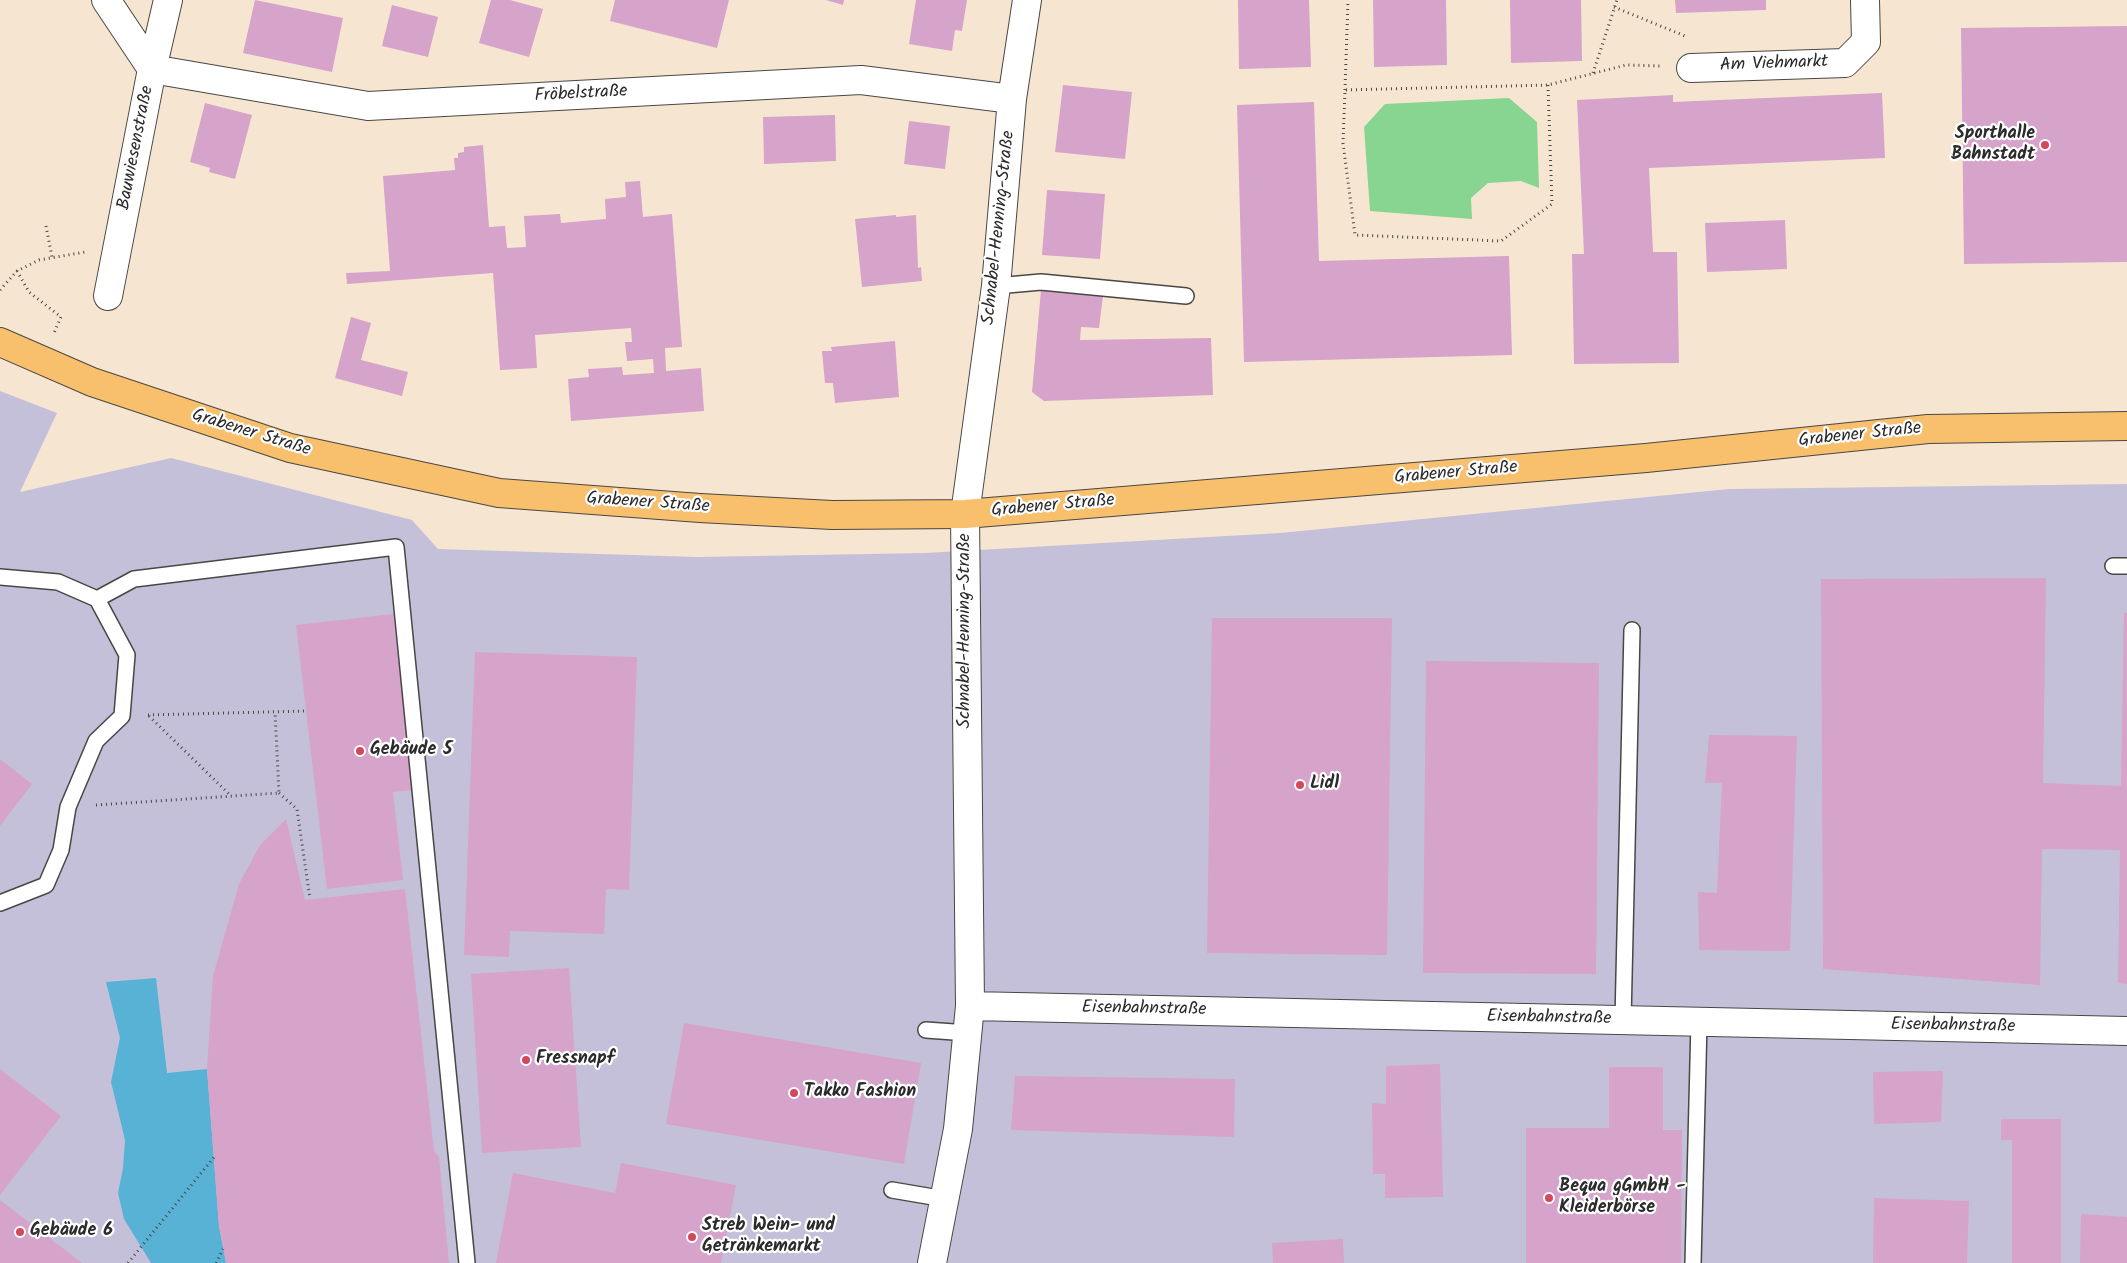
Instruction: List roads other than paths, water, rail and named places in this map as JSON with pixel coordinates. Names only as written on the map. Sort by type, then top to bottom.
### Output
[{"type":"main road","name":"Grabener Straße","points":[[0,342],[92,382],[290,448],[499,493],[700,508],[813,514],[965,514],[1636,459],[1928,429],[2127,426]]},
{"type":"street","points":[[106,0],[152,69]]},
{"type":"street","name":"Bauwiesenstraße","points":[[108,296],[152,69],[168,0]]},
{"type":"street","name":"Schnabel-Henning-Straße","points":[[932,1263],[958,1129],[970,1006],[965,514],[996,286],[1012,99],[1027,0]]},
{"type":"street","name":"Am Viehmarkt","points":[[1691,68],[1844,63],[1866,42],[1865,0]]},
{"type":"street","name":"Fröbelstraße","points":[[152,69],[368,106],[861,80],[1012,99]]},
{"type":"street","name":"Eisenbahnstraße","points":[[970,1006],[2127,1031]]},
{"type":"lane","points":[[996,286],[1041,282],[1186,296]]},
{"type":"lane","points":[[97,599],[134,579],[396,547],[467,1263]]},
{"type":"lane","points":[[0,577],[58,582],[97,599],[127,655],[122,716],[96,741],[68,807],[61,850],[46,885],[0,903]]},
{"type":"lane","points":[[1623,1020],[1632,630]]},
{"type":"lane","points":[[1694,1263],[1699,1022]]},
{"type":"lane","points":[[926,1030],[968,1033]]},
{"type":"lane","points":[[892,1190],[944,1199]]},
{"type":"water","points":[[156,978],[167,1073],[207,1069],[219,1226],[226,1263],[151,1263],[124,1219],[118,1193],[123,1168],[125,1140],[111,1082],[120,1038],[106,982]]},
{"type":"place","name":"Sporthalle Bahnstadt","points":[[2045,145]]},
{"type":"place","name":"Gebäude 5","points":[[360,751]]},
{"type":"place","name":"Lidl","points":[[1300,785]]},
{"type":"place","name":"Fressnapf","points":[[526,1060]]},
{"type":"place","name":"Takko Fashion","points":[[794,1093]]},
{"type":"place","name":"Bequa gGmbH - Kleiderbörse","points":[[1549,1198]]},
{"type":"place","name":"Gebäude 6","points":[[20,1232]]},
{"type":"place","name":"Streb Wein- und Getränkemarkt","points":[[692,1237]]}]
